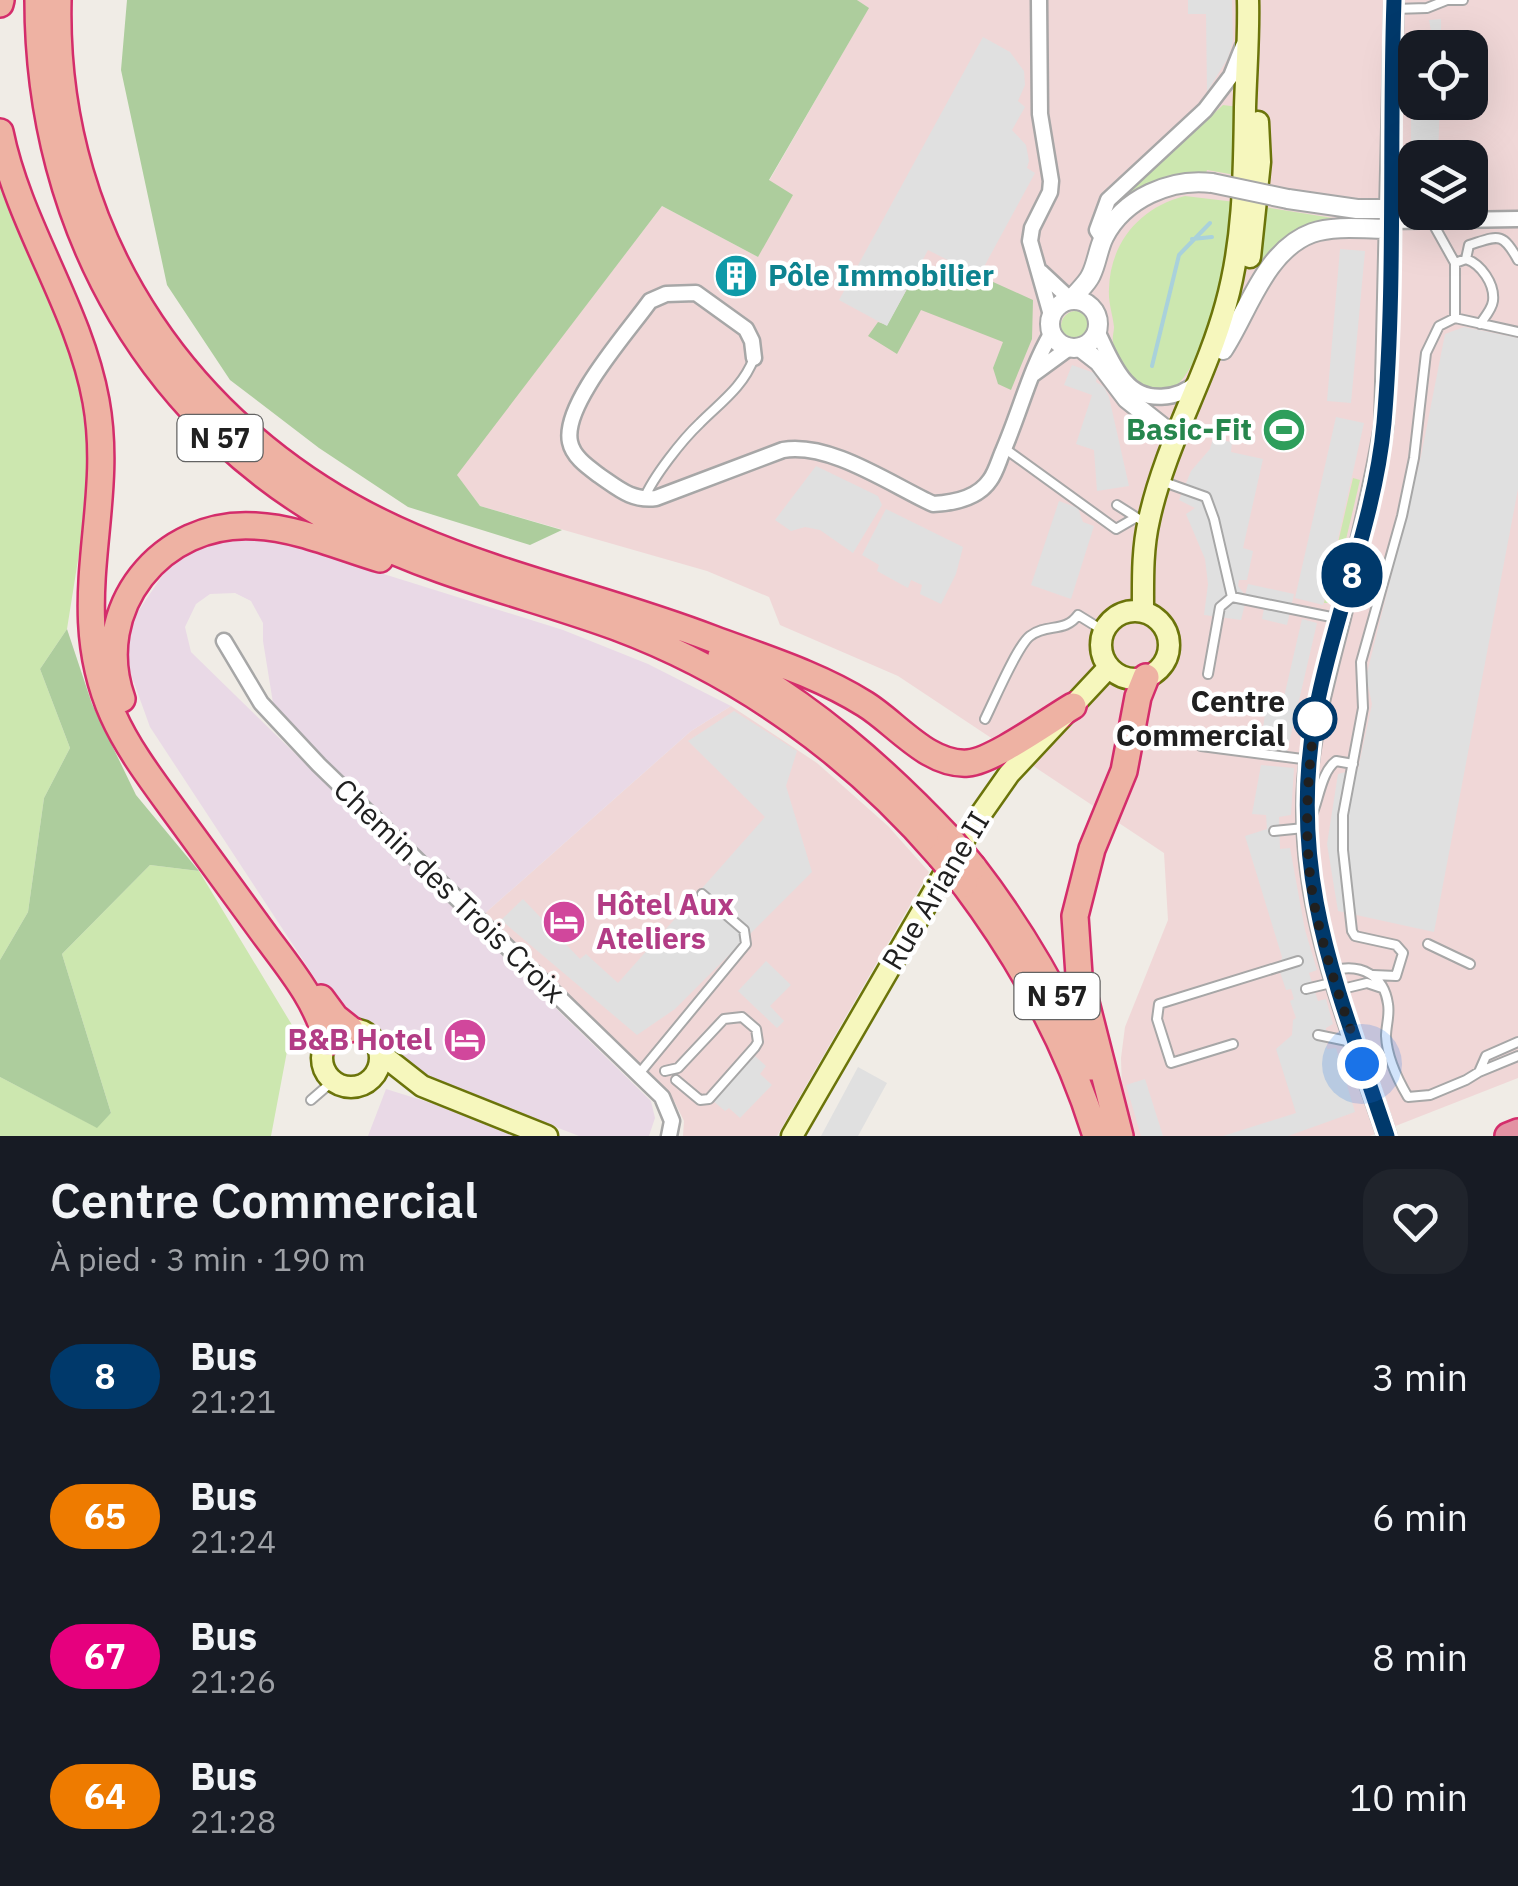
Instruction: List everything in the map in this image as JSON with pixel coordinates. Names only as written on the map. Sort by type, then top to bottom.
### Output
[{"type":"highway","name":"N 57","points":[[38,0],[46,120],[70,207],[94,267],[127,325],[181,397],[240,456],[324,516],[415,560],[544,603],[697,663],[781,714],[945,847]]},
{"type":"highway","name":"N 57","points":[[58,0],[64,100],[74,150],[89,202],[117,266],[174,357],[205,394],[281,463],[365,515],[441,548],[701,634],[846,693],[950,761],[968,763],[998,754],[1074,706]]},
{"type":"highway","points":[[0,132],[20,204],[78,338],[96,403],[100,473],[89,620],[106,698],[119,727],[160,790],[311,1001],[327,1042]]},
{"type":"highway","points":[[350,1029],[330,1011],[210,842],[131,720],[119,692],[114,661],[116,629],[126,598],[146,569],[176,544],[214,529],[254,526],[282,530],[544,603]]},
{"type":"highway","name":"N 57","points":[[607,604],[701,645],[788,696],[870,759],[968,876],[1046,1013],[1075,1075],[1096,1136]]},
{"type":"highway","points":[[1120,1136],[1079,975],[1074,916],[1088,860],[1124,771],[1138,697],[1146,677]]},
{"type":"highway","name":"N 57","points":[[968,876],[1004,909],[1045,973],[1120,1136]]},
{"type":"highway","points":[[1508,1136],[1518,1132]]},
{"type":"main road","points":[[1143,612],[1142,520],[1202,376],[1226,308],[1237,257],[1243,202],[1248,0]]},
{"type":"main road","points":[[1194,397],[1223,350],[1245,286],[1255,228],[1257,72],[1249,26]]},
{"type":"main road","points":[[1143,612],[1159,621],[1168,636],[1164,663],[1146,677],[1122,676],[1109,666],[1102,653],[1104,630],[1116,616],[1143,612]]},
{"type":"main road","name":"Rue Ariane II","points":[[792,1136],[969,831],[1009,774],[1109,666]]},
{"type":"main road","points":[[422,1086],[368,1082],[350,1088],[333,1081],[323,1067],[323,1050],[327,1042],[350,1029],[372,1038],[380,1052],[422,1086],[547,1136]]},
{"type":"main road","points":[[368,1082],[378,1070],[380,1052]]},
{"type":"street","points":[[1039,0],[1040,114],[1051,181],[1030,241],[1051,324],[1075,348],[1099,362],[1127,399],[1165,429],[1174,442]]},
{"type":"street","points":[[1387,1136],[1335,981],[1315,906],[1307,828],[1317,706],[1376,475],[1384,425],[1394,12]]},
{"type":"street","points":[[1103,240],[1097,230],[1108,200],[1205,110],[1231,76],[1249,26]]},
{"type":"street","points":[[1205,110],[1224,99],[1245,104],[1258,123]]},
{"type":"street","points":[[754,358],[746,329],[696,294],[666,294],[650,301],[574,407],[569,440],[574,454],[631,498],[644,500],[800,447],[821,450],[933,504],[962,500],[989,482],[1059,305],[1071,300],[1091,277],[1103,240],[1125,212],[1154,191],[1186,182],[1212,183],[1356,209],[1390,220]]},
{"type":"street","points":[[1488,219],[1518,219]]},
{"type":"street","points":[[1223,350],[1279,255],[1296,240],[1315,232],[1398,220]]},
{"type":"street","points":[[1032,376],[1091,341],[1098,319],[1092,308],[1071,300],[1036,268]]},
{"type":"street","points":[[1097,330],[1124,381],[1138,392],[1174,396],[1190,389],[1202,376]]},
{"type":"street","name":"Chemin des Trois Croix","points":[[224,641],[262,703],[320,765],[638,1075],[654,1084],[672,1120],[669,1136]]},
{"type":"lane","points":[[1394,12],[1463,0]]},
{"type":"lane","points":[[1437,230],[1455,263],[1455,318]]},
{"type":"lane","points":[[1466,258],[1469,245],[1498,236],[1505,239],[1518,260]]},
{"type":"lane","points":[[1455,263],[1466,258],[1476,262],[1492,292],[1493,304],[1480,324]]},
{"type":"lane","points":[[1373,975],[1396,976],[1404,953],[1396,945],[1355,936],[1343,850],[1343,815],[1363,708],[1361,662],[1408,489],[1426,353],[1438,326],[1455,318],[1518,332]]},
{"type":"lane","points":[[644,500],[698,425],[748,376],[754,358]]},
{"type":"lane","points":[[1004,448],[1116,529],[1142,520]]},
{"type":"lane","points":[[1160,481],[1206,497],[1232,597]]},
{"type":"lane","points":[[1117,505],[1142,520]]},
{"type":"lane","points":[[1232,597],[1341,620]]},
{"type":"lane","points":[[1208,674],[1220,607],[1232,597]]},
{"type":"lane","points":[[985,719],[1027,638],[1045,628],[1060,629],[1072,624],[1078,615],[1104,630]]},
{"type":"lane","points":[[1201,746],[1310,760]]},
{"type":"lane","points":[[1274,831],[1307,828],[1327,768],[1336,761],[1353,764]]},
{"type":"lane","points":[[638,1075],[746,944],[744,930],[702,894]]},
{"type":"lane","points":[[1428,944],[1470,964]]},
{"type":"lane","points":[[1234,1044],[1170,1064],[1158,1019],[1160,1004],[1298,961]]},
{"type":"lane","points":[[1306,989],[1335,981],[1360,968],[1373,975],[1384,989],[1388,1012],[1386,1038],[1398,1080],[1408,1097],[1430,1096],[1518,1056]]},
{"type":"lane","points":[[1335,981],[1366,983],[1384,989]]},
{"type":"lane","points":[[666,1071],[682,1064],[724,1018],[742,1016],[756,1029],[755,1048],[709,1099],[700,1100],[676,1080]]},
{"type":"lane","points":[[1318,1035],[1337,1036],[1355,1043]]},
{"type":"lane","points":[[1479,1072],[1486,1056],[1518,1042]]},
{"type":"lane","points":[[310,1100],[333,1081]]},
{"type":"shaded area","points":[[857,0],[1518,0],[1518,1078],[1370,1136],[1133,1136],[1122,1092],[1121,1058],[1125,1027],[1168,920],[1164,853],[898,676],[780,625],[769,597],[707,571],[480,506],[456,475],[662,206],[758,257],[769,181],[868,9]]},
{"type":"shaded area","points":[[1188,0],[1232,0],[1233,41],[1228,58],[1207,92],[1206,14],[1188,14]]},
{"type":"shaded area","points":[[1441,19],[1441,30],[1431,30],[1429,20]]},
{"type":"shaded area","points":[[983,37],[1010,52],[1024,71],[1025,85],[1018,101],[1025,107],[1012,130],[1026,145],[1027,168],[1035,173],[979,276],[928,250],[887,326],[839,300]]},
{"type":"shaded area","points":[[1411,120],[1439,120],[1439,140],[1411,140]]},
{"type":"shaded area","points":[[1340,249],[1365,251],[1351,403],[1327,401]]},
{"type":"shaded area","points":[[1464,327],[1518,338],[1518,489],[1434,932],[1338,911],[1327,844],[1338,774],[1358,769],[1372,704],[1366,677],[1421,456],[1445,334]]},
{"type":"shaded area","points":[[1072,365],[1097,374],[1096,382],[1109,397],[1129,486],[1097,491],[1094,450],[1076,444],[1092,395],[1064,385]]},
{"type":"shaded area","points":[[1336,417],[1364,423],[1323,605],[1295,598]]},
{"type":"shaded area","points":[[1213,439],[1232,442],[1231,452],[1263,459],[1243,548],[1253,551],[1247,580],[1239,580],[1238,586],[1245,595],[1248,584],[1294,594],[1287,625],[1262,619],[1264,608],[1245,604],[1241,620],[1204,615],[1208,584],[1205,559],[1186,514],[1195,508],[1179,500],[1191,471],[1210,449]]},
{"type":"shaded area","points":[[816,466],[878,496],[882,505],[853,553],[820,530],[805,527],[791,531],[775,520]]},
{"type":"shaded area","points":[[1059,501],[1078,508],[1083,522],[1094,526],[1071,599],[1031,585]]},
{"type":"shaded area","points":[[886,509],[963,547],[956,574],[941,604],[920,594],[922,585],[911,580],[908,588],[877,571],[879,565],[862,555]]},
{"type":"shaded area","points":[[244,537],[307,550],[563,630],[648,664],[731,706],[691,731],[483,915],[274,709],[263,623],[251,601],[235,593],[210,594],[196,604],[185,627],[191,652],[651,1101],[655,1118],[649,1136],[579,1136],[434,1080],[390,1053],[377,1033],[353,1023],[322,989],[150,727],[129,669],[128,642],[135,616],[170,564],[199,545]]},
{"type":"shaded area","points":[[1302,619],[1317,623],[1287,752],[1260,748],[1266,708],[1281,710]]},
{"type":"shaded area","points":[[731,706],[817,763],[888,826],[929,872],[777,1136],[683,1136],[684,1121],[674,1101],[483,915],[691,731]]},
{"type":"shaded area","points":[[734,711],[797,751],[786,786],[812,872],[675,1009],[637,1035],[501,920],[523,899],[580,959],[586,954],[618,983],[765,817],[688,741]]},
{"type":"shaded area","points":[[1261,765],[1294,768],[1291,815],[1279,817],[1280,849],[1290,848],[1305,930],[1317,970],[1309,973],[1318,1001],[1326,999],[1333,1024],[1326,1028],[1327,1049],[1336,1048],[1355,1112],[1288,1136],[1223,1136],[1296,1113],[1276,1049],[1292,1035],[1296,1018],[1290,1001],[1294,999],[1291,989],[1286,990],[1279,969],[1282,957],[1245,836],[1267,829],[1266,815],[1252,814]]},
{"type":"shaded area","points":[[766,961],[791,985],[770,1006],[784,1021],[777,1028],[738,991]]},
{"type":"shaded area","points":[[755,1056],[766,1066],[760,1074],[772,1085],[740,1118],[712,1100]]},
{"type":"shaded area","points":[[858,1067],[887,1083],[858,1136],[821,1136]]},
{"type":"shaded area","points":[[1145,1079],[1163,1136],[1141,1136],[1126,1085]]},
{"type":"shaded area","points":[[386,1089],[447,1108],[519,1136],[368,1136]]},
{"type":"green space","points":[[127,0],[857,0],[869,8],[769,180],[793,195],[758,257],[662,206],[457,475],[480,506],[562,530],[530,545],[408,507],[319,448],[230,380],[167,285],[121,70]]},
{"type":"green space","points":[[1223,105],[1238,107],[1241,176],[1207,170],[1180,174],[1146,186],[1113,207]]},
{"type":"green space","points":[[0,184],[77,369],[88,452],[81,541],[67,629],[40,669],[70,748],[44,798],[28,912],[0,960]]},
{"type":"green space","points":[[1185,196],[1235,202],[1229,255],[1214,311],[1191,367],[1173,387],[1153,388],[1134,378],[1116,352],[1109,294],[1111,272],[1130,229],[1154,209]]},
{"type":"green space","points":[[1264,207],[1347,222],[1325,224],[1262,272],[1258,259]]},
{"type":"green space","points":[[960,267],[1033,300],[1032,339],[1011,390],[998,384],[993,368],[1003,342],[921,310],[897,354],[868,336],[878,322],[887,325],[918,269]]},
{"type":"green space","points":[[1076,311],[1086,316],[1091,326],[1086,336],[1076,341],[1066,336],[1061,326],[1066,316]]},
{"type":"green space","points":[[1353,478],[1360,480],[1331,603],[1324,603]]},
{"type":"green space","points":[[67,629],[92,704],[136,795],[199,871],[150,865],[62,954],[111,1113],[97,1128],[0,1077],[0,960],[28,912],[44,798],[70,748],[40,669]]},
{"type":"green space","points":[[150,865],[199,871],[292,1025],[271,1136],[0,1136],[0,1077],[96,1127],[111,1113],[62,954]]},
{"type":"waterway","points":[[1152,366],[1179,255],[1210,223]]},
{"type":"waterway","points":[[1192,239],[1212,237]]},
{"type":"bus line","name":"8","points":[[1387,1136],[1324,947],[1310,872],[1307,786],[1317,706],[1376,475],[1384,425],[1394,0]]},
{"type":"place","name":"Pôle Immobilier","points":[[736,276]]},
{"type":"place","name":"Basic-Fit","points":[[1284,430]]},
{"type":"place","name":"Centre Commercial","points":[[1315,719]]},
{"type":"place","name":"Hôtel Aux Ateliers","points":[[564,922]]},
{"type":"place","name":"B&B Hotel","points":[[465,1040]]},
{"type":"route","points":[[1315,719],[1317,706],[1307,786],[1310,872],[1324,947],[1362,1064]]}]
